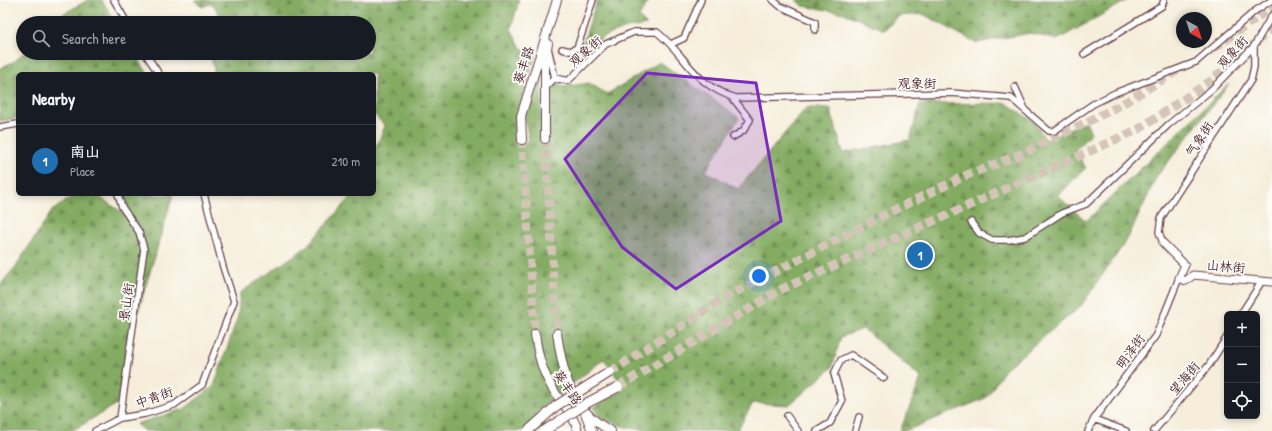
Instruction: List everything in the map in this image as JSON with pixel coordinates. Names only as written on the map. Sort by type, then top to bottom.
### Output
[{"type":"main road","name":"葵丰路","points":[[522,140],[521,116],[557,0]]},
{"type":"main road","name":"葵丰路","points":[[545,139],[547,46],[562,0]]},
{"type":"main road","name":"葵丰路","points":[[557,333],[566,380],[584,412],[611,431]]},
{"type":"main road","name":"葵丰路","points":[[535,334],[538,357],[546,376],[575,418],[584,427]]},
{"type":"main road","points":[[528,431],[556,406],[610,372]]},
{"type":"main road","points":[[544,431],[587,403],[618,387]]},
{"type":"main road","points":[[584,412],[584,427],[592,431]]},
{"type":"street","points":[[114,0],[123,16]]},
{"type":"street","points":[[562,49],[570,51],[577,48],[593,0]]},
{"type":"street","points":[[671,44],[684,38],[701,0]]},
{"type":"street","points":[[773,0],[780,6],[816,22],[815,30]]},
{"type":"street","points":[[1084,54],[1162,6],[1164,0]]},
{"type":"street","name":"观象街","points":[[555,78],[568,81],[606,44],[634,32],[657,32],[671,44],[693,72],[713,89],[736,98],[951,93],[1011,98],[1050,131],[1054,131],[1093,104],[1109,96],[1196,62],[1255,11],[1272,0]]},
{"type":"street","name":"观象街","points":[[971,222],[979,233],[992,240],[1008,240],[1025,237],[1062,213],[1086,204],[1168,125],[1212,89],[1254,46],[1272,15]]},
{"type":"street","points":[[545,88],[555,78],[547,46]]},
{"type":"street","name":"气象街","points":[[1163,242],[1158,232],[1161,218],[1251,80],[1254,67],[1254,46]]},
{"type":"street","points":[[150,60],[158,72]]},
{"type":"street","points":[[1015,87],[1024,108]]},
{"type":"street","points":[[732,96],[750,120],[743,130],[733,137]]},
{"type":"street","points":[[0,127],[16,124]]},
{"type":"street","name":"景山街","points":[[119,196],[122,207],[139,232],[144,249],[120,418]]},
{"type":"street","name":"中青街","points":[[95,431],[120,418],[145,414],[174,405],[202,386],[234,301],[223,267],[205,196]]},
{"type":"street","points":[[1163,242],[1185,265],[1180,278]]},
{"type":"street","name":"山林街","points":[[1180,278],[1186,281],[1193,275],[1272,282]]},
{"type":"street","name":"明泽街","points":[[1088,431],[1094,419],[1156,335],[1180,278]]},
{"type":"street","points":[[1243,311],[1262,281]]},
{"type":"street","name":"望海街","points":[[1154,431],[1210,365],[1224,342]]},
{"type":"street","points":[[817,431],[830,423],[842,401],[834,374],[841,360],[851,355],[884,378]]},
{"type":"street","points":[[786,416],[798,431]]},
{"type":"street","points":[[855,431],[859,416]]},
{"type":"street","points":[[1094,419],[1126,431]]},
{"type":"highlighted area","points":[[647,73],[756,83],[781,221],[676,289],[622,247],[565,159]]},
{"type":"green space","points":[[88,0],[102,0],[112,16],[60,16]]},
{"type":"green space","points":[[194,0],[519,0],[511,29],[521,48],[536,53],[519,114],[520,142],[529,142],[525,118],[538,71],[541,70],[542,141],[549,142],[549,114],[552,103],[551,86],[559,83],[562,87],[589,83],[607,94],[660,62],[739,118],[706,171],[738,189],[806,108],[830,108],[843,153],[910,140],[920,104],[1006,103],[1034,122],[1046,140],[1086,121],[1091,133],[1075,150],[1086,168],[1058,196],[1086,221],[1229,84],[1157,176],[1128,238],[1081,306],[1006,368],[986,398],[905,431],[900,431],[921,378],[863,329],[841,337],[832,368],[789,405],[753,403],[737,431],[646,431],[625,427],[601,418],[593,408],[625,389],[604,359],[536,413],[552,431],[144,431],[136,424],[184,409],[214,386],[238,316],[240,293],[305,248],[352,196],[376,196],[376,146],[385,126],[376,116],[376,72],[215,72],[212,60],[376,60],[376,16],[220,16],[212,3],[202,7]]},
{"type":"green space","points":[[597,0],[649,0],[639,17],[647,25],[627,28],[603,37],[591,48],[583,43]]},
{"type":"green space","points":[[796,0],[1128,0],[1057,40],[1030,33],[976,43],[923,14],[899,16],[884,30],[844,13],[803,6]]},
{"type":"green space","points":[[139,60],[147,72],[16,72],[16,118],[0,121],[0,68],[15,61]]},
{"type":"green space","points":[[72,196],[98,196],[123,213],[128,208],[124,196],[173,196],[130,339],[117,404],[72,431],[0,431],[0,285],[16,266],[52,211]]},
{"type":"tunnel","points":[[1214,48],[1272,7]]},
{"type":"tunnel","points":[[618,387],[782,289],[1139,129],[1211,81],[1272,28]]},
{"type":"tunnel","points":[[610,372],[726,297],[888,213],[967,175],[1024,153],[1117,107],[1183,67]]},
{"type":"tunnel","points":[[545,139],[557,333]]},
{"type":"tunnel","points":[[522,140],[535,334]]},
{"type":"place","name":"南山","points":[[920,255]]}]
